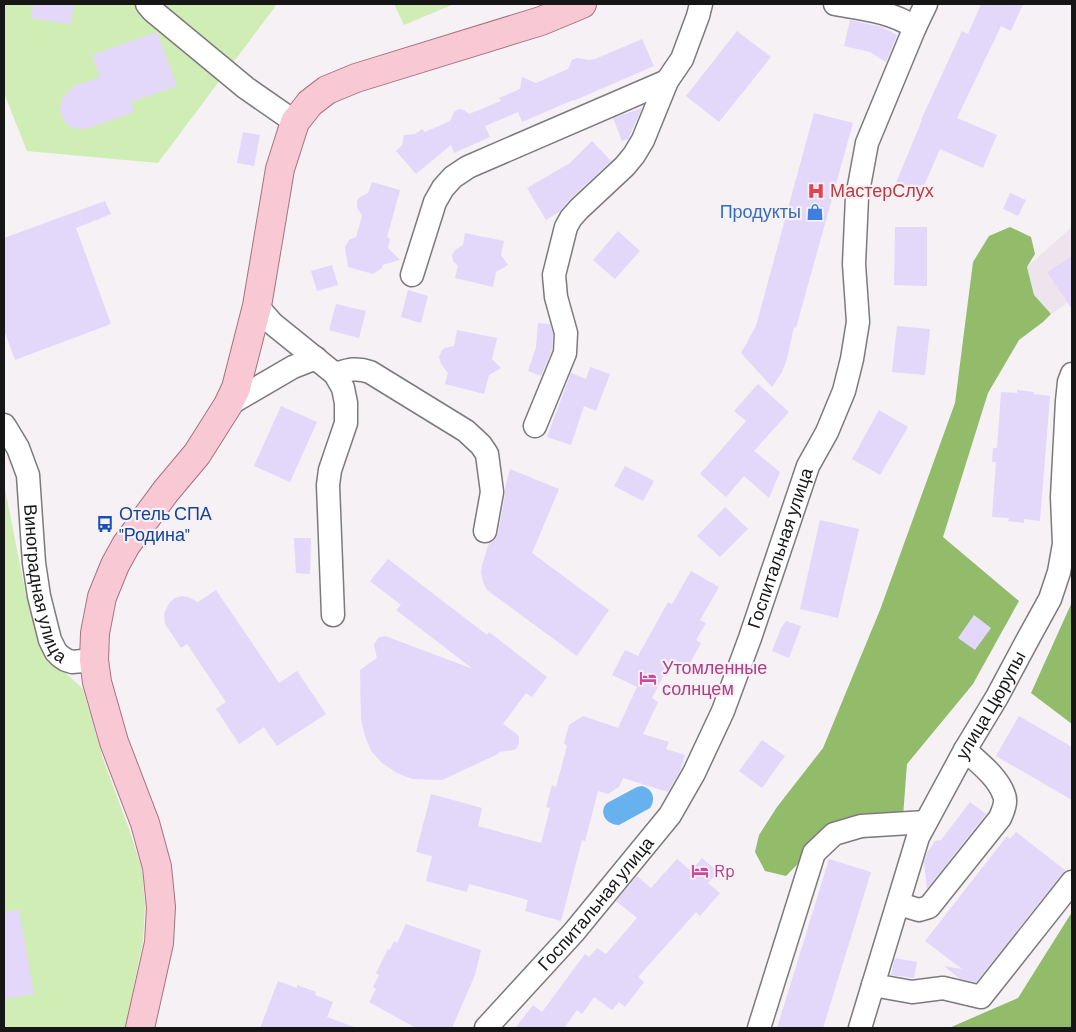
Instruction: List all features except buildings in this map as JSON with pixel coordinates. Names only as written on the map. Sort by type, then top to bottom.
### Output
[{"type":"main road","points":[[94,660],[102,596],[115,565],[126,545],[166,491],[197,454],[228,405],[236,388],[256,306],[280,169],[295,122],[310,103],[327,90],[356,78],[541,21],[582,4]]},
{"type":"main road","name":"Виноградная улица","points":[[94,660],[97,682],[114,742],[145,823],[158,868],[161,907],[159,943],[140,1028]]},
{"type":"street","points":[[147,4],[246,88],[295,122]]},
{"type":"street","points":[[535,426],[564,353],[566,333],[556,297],[554,275],[566,227],[579,209],[625,166],[634,155],[643,140],[667,81],[682,59],[698,16],[700,4]]},
{"type":"street","points":[[835,4],[883,12],[915,27]]},
{"type":"street","name":"Госпитальная улица","points":[[486,1028],[574,932],[670,815],[694,773],[719,718],[750,638],[808,466],[827,432],[844,390],[858,322],[854,264],[857,197],[867,143],[926,4]]},
{"type":"street","points":[[412,275],[435,202],[443,188],[453,177],[468,167],[667,81]]},
{"type":"street","points":[[256,306],[273,324],[335,374],[343,388],[346,403],[346,423],[330,470],[328,485],[333,615]]},
{"type":"street","points":[[228,405],[293,367],[316,358]]},
{"type":"street","points":[[335,374],[352,369],[362,369],[370,372],[466,431],[482,445],[487,454],[492,492],[485,532]]},
{"type":"street","name":"улица Цюрупы","points":[[860,1028],[918,837],[1050,600],[1059,572],[1064,544],[1062,497],[1067,401],[1072,374]]},
{"type":"street","name":"Виноградная улица","points":[[4,425],[18,448],[28,475],[34,563],[39,596],[50,640],[56,652],[66,660],[72,662],[94,660]]},
{"type":"street","points":[[899,904],[919,910],[929,907],[1000,818],[1005,796],[993,776],[965,750]]},
{"type":"street","points":[[759,1028],[814,853],[834,834],[861,826],[926,822]]},
{"type":"street","points":[[873,985],[912,992],[943,988],[981,997],[1072,882]]},
{"type":"shaded area","points":[[1072,227],[1072,300],[1051,314],[1034,295],[1027,267]]},
{"type":"green space","points":[[4,4],[277,4],[158,163],[27,151],[4,93]]},
{"type":"green space","points":[[394,4],[454,4],[404,25]]},
{"type":"green space","points":[[1010,227],[1031,237],[1035,254],[1027,267],[1034,295],[1051,314],[1019,340],[988,393],[943,537],[1019,601],[973,684],[907,764],[903,816],[880,837],[819,842],[786,876],[765,871],[755,852],[759,835],[777,807],[823,748],[880,610],[955,403],[973,262],[989,236]]},
{"type":"green space","points":[[4,484],[26,595],[57,665],[83,689],[103,759],[142,869],[145,905],[143,941],[125,1028],[4,1028]]},
{"type":"green space","points":[[1072,602],[1072,724],[1031,693]]},
{"type":"green space","points":[[1072,912],[1072,1028],[949,1028],[1018,998]]},
{"type":"water","points":[[642,786],[651,792],[653,801],[650,808],[619,825],[610,823],[603,814],[607,803]]},
{"type":"place","name":"МастерСлух","points":[[816,191]]},
{"type":"place","name":"Продукты","points":[[815,212]]},
{"type":"place","name":"Отель СПА \"Родина\"","points":[[105,524]]},
{"type":"place","name":"Утомленные солнцем","points":[[648,678]]},
{"type":"place","name":"Rp","points":[[700,871]]}]
